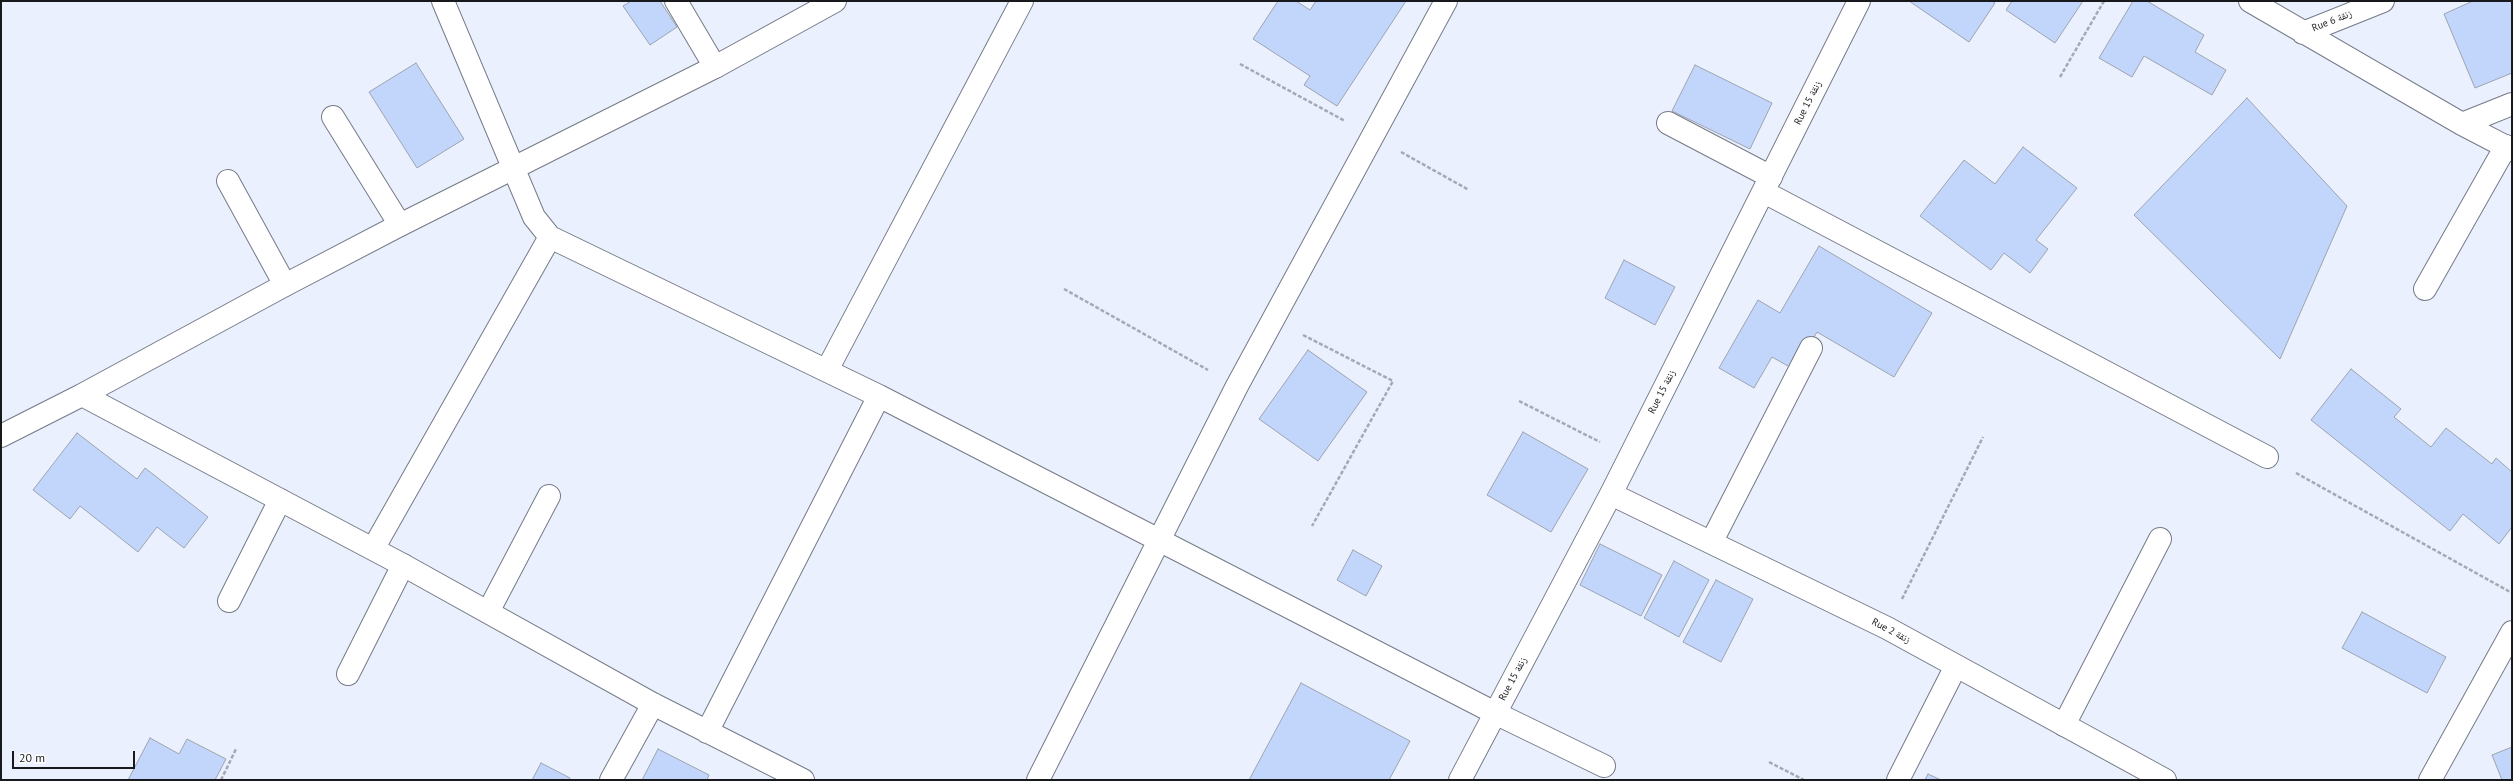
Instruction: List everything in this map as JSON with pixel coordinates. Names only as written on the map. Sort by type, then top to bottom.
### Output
[{"type":"street","points":[[443,1],[534,217],[550,237],[879,396],[1495,713],[1604,766]]},
{"type":"street","points":[[676,1],[715,67]]},
{"type":"street","points":[[1,436],[82,395],[285,284],[715,67],[835,1]]},
{"type":"street","points":[[827,370],[1022,1]]},
{"type":"street","points":[[1038,780],[1237,386],[1446,1]]},
{"type":"street","name":"Rue 15 زنقة","points":[[1460,780],[1611,494],[1859,1]]},
{"type":"street","points":[[2250,1],[2462,124],[2509,148],[2425,289]]},
{"type":"street","name":"Rue 6 زنقة","points":[[2303,33],[2383,1]]},
{"type":"street","points":[[2462,124],[2512,104]]},
{"type":"street","points":[[333,117],[400,225]]},
{"type":"street","points":[[1668,123],[1767,184],[2267,457]]},
{"type":"street","points":[[228,181],[285,284]]},
{"type":"street","points":[[373,549],[550,237]]},
{"type":"street","points":[[1712,541],[1811,348]]},
{"type":"street","points":[[82,395],[403,565],[653,704],[803,780]]},
{"type":"street","points":[[708,732],[879,396]]},
{"type":"street","name":"Rue 2 زنقة","points":[[1611,494],[1712,541],[1887,628],[2165,780]]},
{"type":"street","points":[[488,612],[549,496]]},
{"type":"street","points":[[228,601],[280,500]]},
{"type":"street","points":[[2064,725],[2160,539]]},
{"type":"street","points":[[348,674],[403,565]]},
{"type":"street","points":[[2430,780],[2512,632]]},
{"type":"street","points":[[1898,780],[1956,666]]},
{"type":"street","points":[[611,780],[653,704]]},
{"type":"path","points":[[2060,77],[2104,1]]},
{"type":"path","points":[[1240,64],[1469,190]]},
{"type":"path","points":[[1064,289],[1237,386]]},
{"type":"path","points":[[1274,320],[1393,382],[1312,526]]},
{"type":"path","points":[[1519,401],[1629,456]]},
{"type":"path","points":[[1887,628],[1983,437]]},
{"type":"path","points":[[2267,457],[2512,593]]},
{"type":"path","points":[[221,780],[236,749]]},
{"type":"path","points":[[1769,762],[1804,780]]},
{"type":"building","points":[[631,1],[660,1],[677,27],[650,45],[623,6]]},
{"type":"building","points":[[1278,1],[1296,1],[1310,10],[1316,1],[1406,1],[1337,106],[1304,85],[1310,76],[1253,39]]},
{"type":"building","points":[[1909,1],[1992,1],[1995,3],[1969,42]]},
{"type":"building","points":[[2012,1],[2083,1],[2055,43],[2006,10]]},
{"type":"building","points":[[2133,1],[2147,1],[2204,35],[2195,52],[2226,70],[2212,95],[2144,56],[2132,77],[2099,58]]},
{"type":"building","points":[[2473,1],[2512,1],[2512,73],[2475,88],[2444,14]]},
{"type":"building","points":[[416,63],[464,139],[417,168],[369,92]]},
{"type":"building","points":[[1695,65],[1772,103],[1750,149],[1672,111]]},
{"type":"building","points":[[2247,98],[2347,206],[2280,359],[2134,215]]},
{"type":"building","points":[[2023,147],[2077,188],[2036,240],[2048,249],[2030,273],[2004,253],[1991,270],[1920,216],[1964,160],[1995,184]]},
{"type":"building","points":[[1819,246],[1932,313],[1894,377],[1817,332],[1795,370],[1772,357],[1754,388],[1719,368],[1758,300],[1780,313]]},
{"type":"building","points":[[1624,260],[1675,287],[1655,325],[1605,298]]},
{"type":"building","points":[[1308,350],[1367,392],[1318,461],[1259,419]]},
{"type":"building","points":[[2351,369],[2401,409],[2394,417],[2431,447],[2446,428],[2492,464],[2496,458],[2512,472],[2512,527],[2499,544],[2463,514],[2450,531],[2311,420]]},
{"type":"building","points":[[1523,432],[1588,469],[1551,532],[1487,495]]},
{"type":"building","points":[[77,433],[137,479],[145,468],[208,517],[184,548],[157,527],[138,552],[80,506],[70,519],[33,490]]},
{"type":"building","points":[[1600,544],[1662,575],[1641,616],[1580,585]]},
{"type":"building","points":[[1353,550],[1382,566],[1366,596],[1337,580]]},
{"type":"building","points":[[1674,561],[1709,580],[1679,637],[1644,618]]},
{"type":"building","points":[[1716,580],[1753,599],[1721,662],[1683,642]]},
{"type":"building","points":[[2362,612],[2446,657],[2427,693],[2342,648]]},
{"type":"building","points":[[1301,683],[1410,741],[1389,780],[1249,780]]},
{"type":"building","points":[[150,738],[179,754],[187,739],[226,759],[215,780],[128,780]]},
{"type":"building","points":[[2512,747],[2512,780],[2502,780],[2492,755]]},
{"type":"building","points":[[658,749],[709,775],[707,780],[642,780]]},
{"type":"building","points":[[541,763],[570,778],[569,780],[532,780]]},
{"type":"building","points":[[1928,774],[1941,780],[1925,780]]}]
